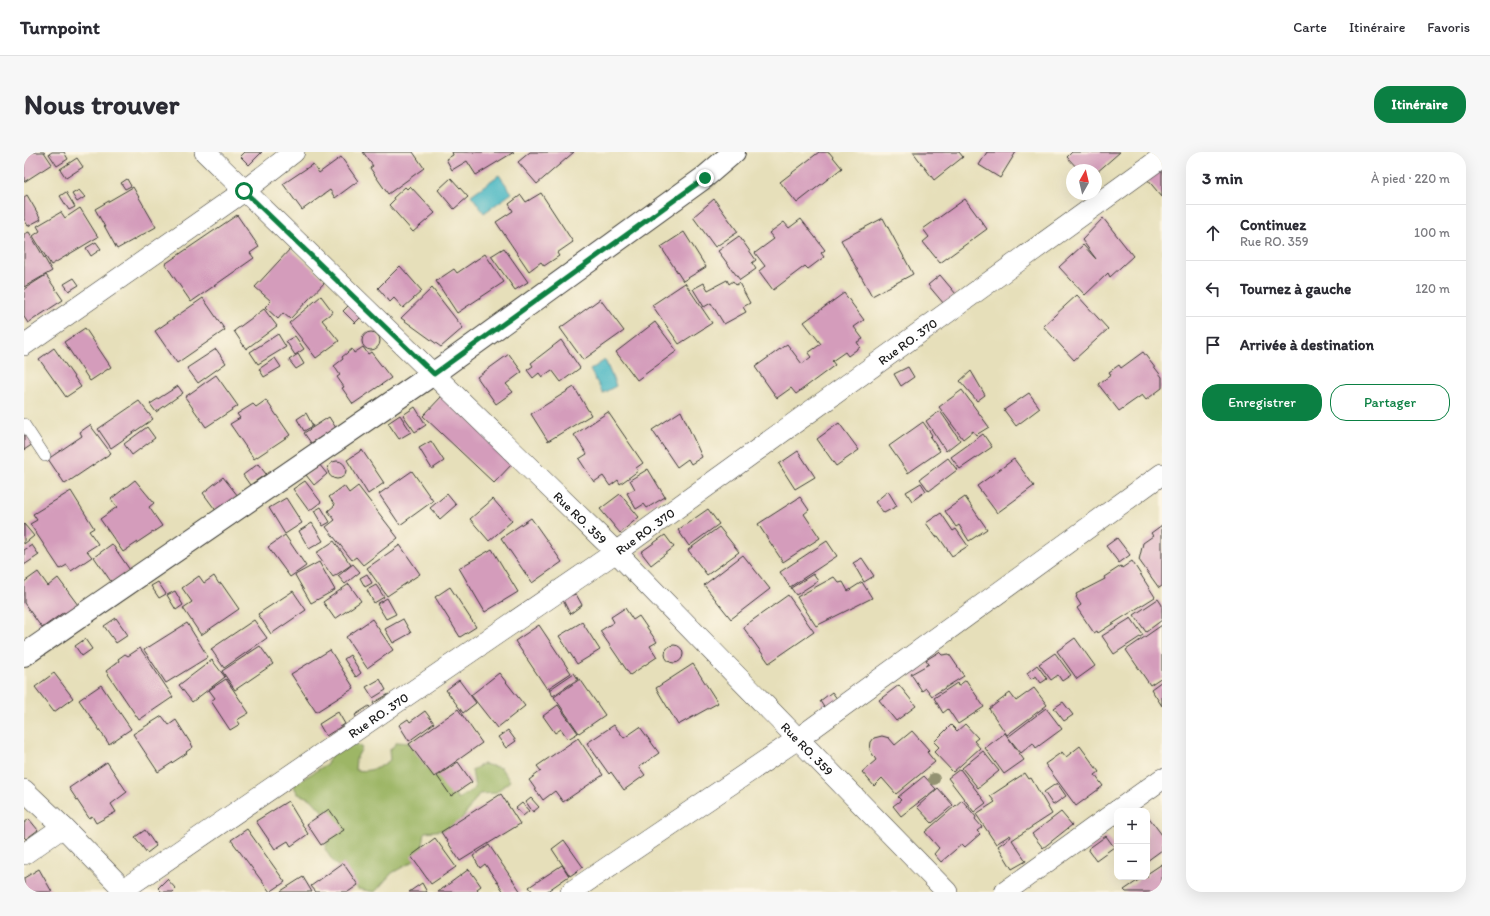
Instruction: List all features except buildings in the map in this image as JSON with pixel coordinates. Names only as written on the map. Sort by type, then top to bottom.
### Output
[{"type":"street","name":"Rue RO. 359","points":[[205,152],[616,552],[799,738],[947,892]]},
{"type":"street","points":[[24,345],[244,191],[294,152]]},
{"type":"street","points":[[24,655],[434,374],[705,178],[734,152]]},
{"type":"street","name":"Rue RO. 370","points":[[123,891],[616,552],[1161,158]]},
{"type":"street","points":[[571,892],[799,738],[1162,474]]},
{"type":"street","points":[[1121,808],[1162,779]]},
{"type":"street","points":[[24,790],[63,828],[123,891]]},
{"type":"street","points":[[1005,892],[1114,813]]},
{"type":"street","points":[[24,854],[63,828]]},
{"type":"lane","points":[[24,424],[45,456]]},
{"type":"green space","points":[[353,742],[362,748],[356,759],[355,770],[360,771],[378,768],[390,760],[389,751],[397,742],[425,744],[458,799],[475,788],[472,770],[483,764],[501,768],[510,781],[495,793],[479,794],[455,829],[425,832],[421,857],[392,873],[375,892],[358,889],[332,860],[325,849],[334,824],[311,799],[298,794],[293,785],[327,764],[331,755]]},
{"type":"water","points":[[499,175],[512,193],[484,213],[471,195]]},
{"type":"water","points":[[605,360],[616,386],[603,393],[590,370]]},
{"type":"route","points":[[244,191],[434,374],[705,178]]}]
